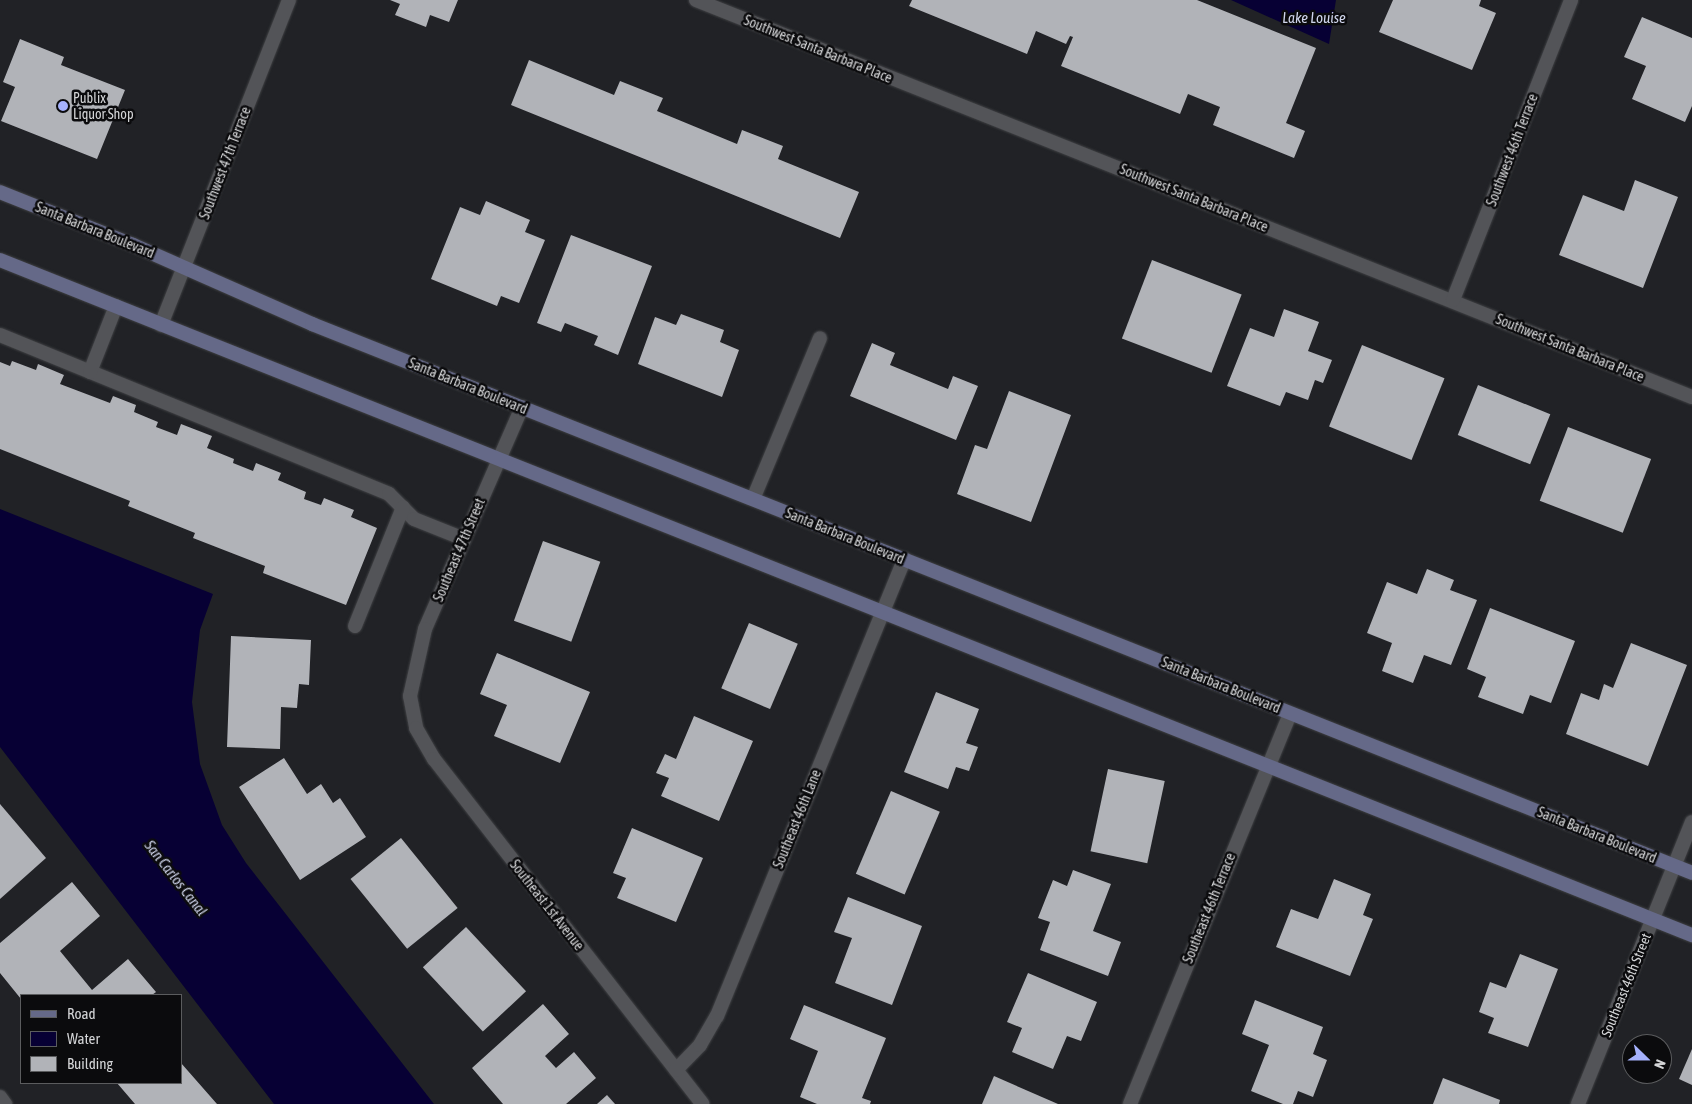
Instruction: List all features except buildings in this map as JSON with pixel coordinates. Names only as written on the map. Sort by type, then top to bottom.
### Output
[{"type":"main road","name":"Santa Barbara Boulevard","points":[[0,192],[184,267],[312,324],[1692,873]]},
{"type":"main road","points":[[0,260],[1692,935]]},
{"type":"street","name":"Southwest 47th Terrace","points":[[160,325],[289,0]]},
{"type":"street","name":"Southwest 46th Terrace","points":[[1453,300],[1571,0]]},
{"type":"street","name":"Southwest Santa Barbara Place","points":[[703,1],[1692,397]]},
{"type":"street","points":[[90,372],[116,306]]},
{"type":"street","points":[[0,335],[389,494],[414,519],[464,539]]},
{"type":"street","points":[[753,499],[820,338]]},
{"type":"street","name":"Southeast 47th Street","points":[[410,696],[425,629],[522,407]]},
{"type":"street","points":[[355,626],[403,507]]},
{"type":"street","name":"Southeast 46th Lane","points":[[676,1070],[700,1045],[717,1016],[904,559]]},
{"type":"street","name":"Southeast 1st Avenue","points":[[410,696],[416,728],[434,759],[703,1104]]},
{"type":"street","name":"Southeast 46th Terrace","points":[[1130,1104],[1290,713]]},
{"type":"street","name":"Southeast 46th Street","points":[[1578,1104],[1692,822]]},
{"type":"street","points":[[0,1097],[5,1104]]},
{"type":"water","name":"Lake Louise","points":[[1231,0],[1336,0],[1329,44]]},
{"type":"water","name":"San Carlos Canal","points":[[0,509],[213,594],[200,630],[192,702],[200,764],[222,825],[246,863],[434,1104],[274,1104],[0,747]]},
{"type":"place","name":"Publix Liquor Shop","points":[[63,106]]}]
